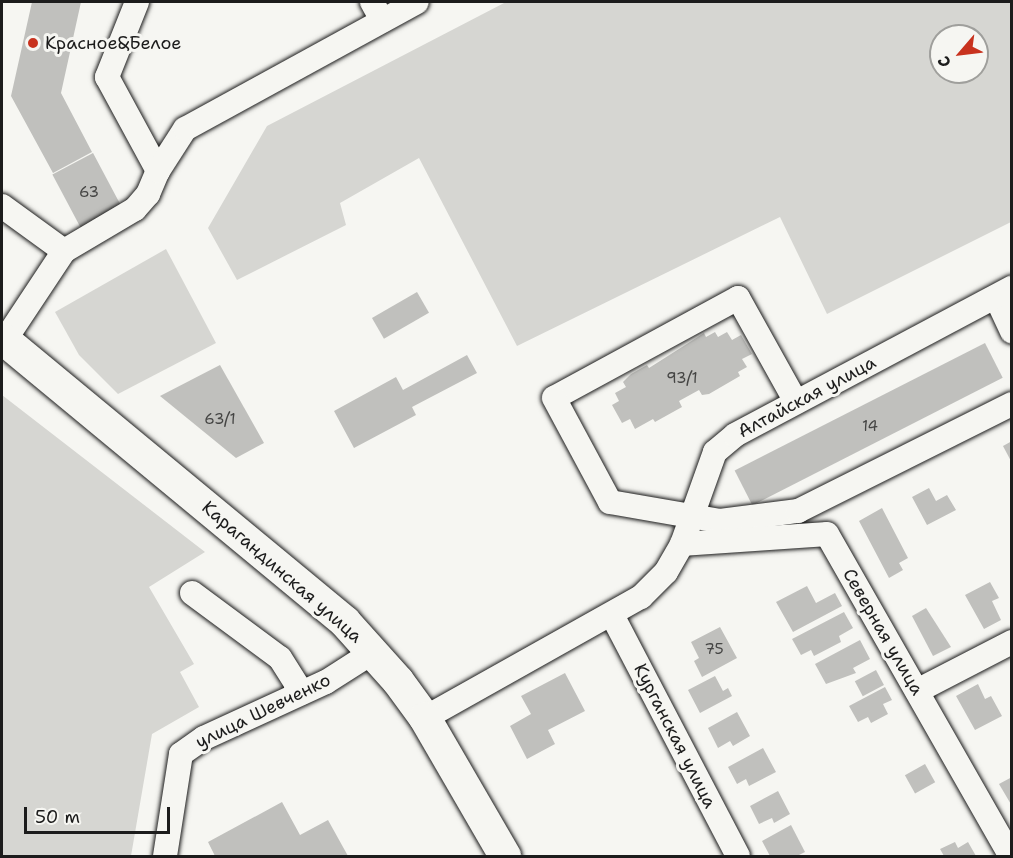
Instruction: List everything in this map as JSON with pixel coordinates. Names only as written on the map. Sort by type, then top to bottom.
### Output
[{"type":"main road","name":"Карагандинская улица","points":[[3,339],[345,622],[373,652],[425,718],[505,856]]},
{"type":"street","points":[[137,2],[107,77],[158,171]]},
{"type":"street","points":[[3,339],[64,251],[135,209],[148,194],[158,171],[185,129],[377,11],[417,2]]},
{"type":"street","points":[[2,206],[64,251]]},
{"type":"street","points":[[1004,292],[1011,331]]},
{"type":"street","name":"Алтайская улица","points":[[425,718],[641,597],[666,572],[682,544],[715,452],[735,435],[1004,292]]},
{"type":"street","points":[[796,402],[738,298],[554,398],[610,502],[692,519],[720,521],[798,511],[1011,404]]},
{"type":"street","name":"Северная улица","points":[[682,544],[827,534],[1011,856]]},
{"type":"street","points":[[192,593],[280,658],[302,693]]},
{"type":"street","name":"Курганская улица","points":[[612,615],[738,856]]},
{"type":"street","points":[[917,691],[1011,642]]},
{"type":"street","name":"улица Шевченко","points":[[165,856],[181,754],[204,738],[302,693],[373,652]]},
{"type":"shaded area","points":[[506,2],[1011,2],[1011,222],[827,314],[780,217],[517,346],[419,158],[340,203],[346,225],[237,280],[208,228],[267,126]]},
{"type":"shaded area","points":[[166,249],[216,343],[118,394],[79,355],[55,312]]},
{"type":"shaded area","points":[[2,395],[205,552],[149,587],[194,664],[180,672],[199,707],[152,734],[131,856],[2,856]]},
{"type":"building","points":[[32,2],[81,2],[61,93],[92,152],[53,173],[11,96]]},
{"type":"building","points":[[93,153],[124,211],[83,233],[52,175]]},
{"type":"building","points":[[417,292],[429,313],[384,339],[372,318]]},
{"type":"building","points":[[715,332],[718,337],[727,332],[732,340],[741,335],[752,354],[742,359],[747,367],[738,372],[740,376],[709,394],[702,395],[699,390],[679,401],[682,407],[655,422],[653,419],[635,429],[630,419],[622,423],[612,405],[619,401],[615,393],[626,387],[623,382],[631,374],[647,365],[649,368],[704,333],[706,337]]},
{"type":"building","points":[[985,343],[1003,378],[752,505],[735,471]]},
{"type":"building","points":[[467,355],[477,373],[412,407],[416,415],[354,448],[334,411],[396,377],[403,390]]},
{"type":"building","points":[[220,365],[264,443],[236,458],[160,396]]},
{"type":"building","points":[[1012,441],[1012,463],[1003,446]]},
{"type":"building","points":[[929,488],[936,501],[947,495],[956,510],[927,525],[912,497]]},
{"type":"building","points":[[882,508],[908,558],[899,563],[903,570],[889,578],[859,521]]},
{"type":"building","points":[[990,582],[999,598],[992,601],[1001,620],[984,629],[965,595]]},
{"type":"building","points":[[807,586],[816,603],[835,593],[842,606],[793,632],[776,602]]},
{"type":"building","points":[[926,608],[951,647],[933,656],[912,616]]},
{"type":"building","points":[[844,612],[853,628],[839,636],[841,642],[814,656],[811,650],[801,655],[792,639]]},
{"type":"building","points":[[720,627],[737,658],[702,677],[694,661],[699,658],[691,642]]},
{"type":"building","points":[[860,640],[870,659],[853,668],[856,673],[826,684],[815,664]]},
{"type":"building","points":[[876,670],[884,685],[863,696],[855,681]]},
{"type":"building","points":[[565,673],[585,711],[548,730],[555,744],[527,759],[510,726],[531,714],[521,696]]},
{"type":"building","points":[[715,676],[723,691],[728,688],[732,696],[700,713],[688,690]]},
{"type":"building","points":[[978,684],[985,699],[991,696],[1002,716],[975,730],[956,696]]},
{"type":"building","points":[[885,687],[892,700],[883,704],[888,714],[871,723],[868,717],[858,722],[849,706]]},
{"type":"building","points":[[737,712],[750,736],[733,746],[730,741],[718,748],[708,728]]},
{"type":"building","points":[[763,748],[776,772],[749,786],[746,779],[737,784],[728,767]]},
{"type":"building","points":[[925,764],[935,782],[915,794],[905,775]]},
{"type":"building","points":[[1012,777],[1012,806],[999,784]]},
{"type":"building","points":[[778,791],[790,814],[774,823],[772,818],[759,824],[750,806]]},
{"type":"building","points":[[282,802],[300,835],[328,820],[348,856],[215,856],[208,842]]},
{"type":"building","points":[[791,825],[805,852],[797,856],[770,856],[762,841]]},
{"type":"building","points":[[955,842],[958,848],[968,842],[976,856],[944,856],[940,849]]},
{"type":"place","name":"Красное&Белое","points":[[33,43]]}]
